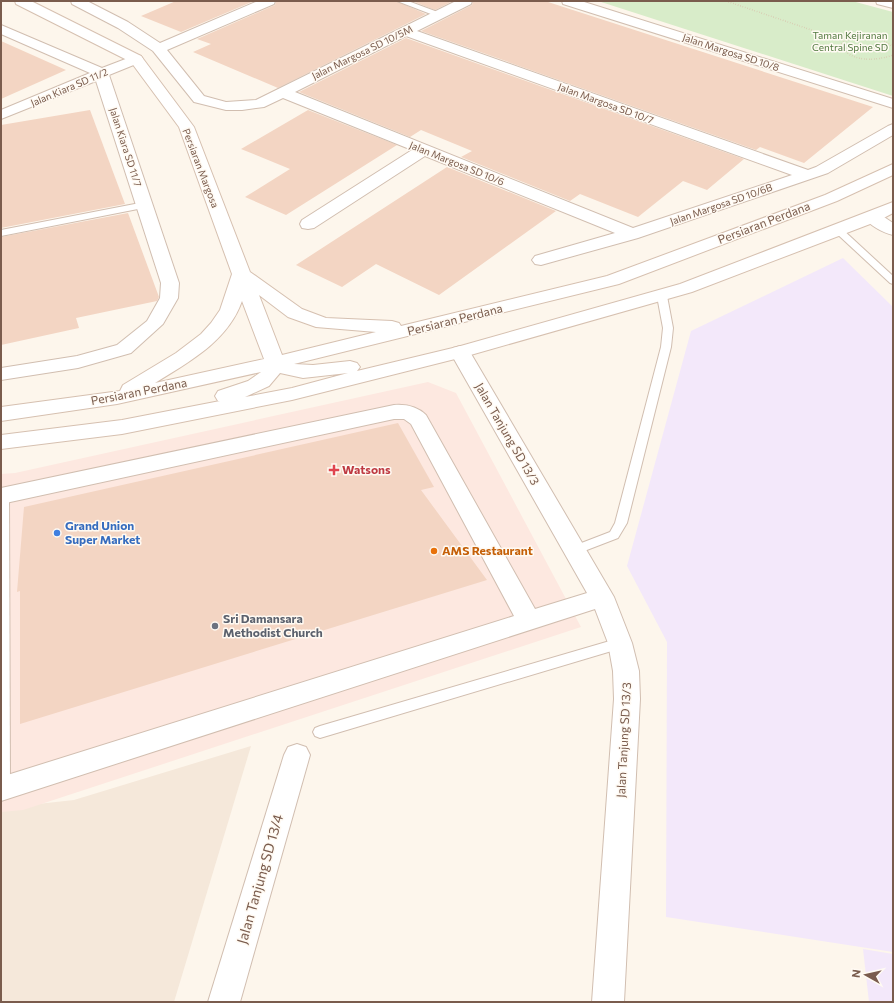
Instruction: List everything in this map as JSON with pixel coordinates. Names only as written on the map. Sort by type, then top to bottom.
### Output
[{"type":"street","name":"Persiaran Margosa","points":[[20,1],[136,59],[186,127],[275,363]]},
{"type":"street","points":[[77,1],[123,25],[159,49],[270,1]]},
{"type":"street","name":"Jalan Margosa SD 10/5M","points":[[159,49],[199,99],[226,106],[259,104],[466,1]]},
{"type":"street","name":"Jalan Margosa SD 10/8","points":[[568,1],[893,104]]},
{"type":"street","points":[[882,1],[893,4]]},
{"type":"street","points":[[1,29],[101,73]]},
{"type":"street","name":"Jalan Margosa SD 10/7","points":[[405,31],[808,175]]},
{"type":"street","name":"Jalan Kiara SD 11/2","points":[[1,115],[136,59]]},
{"type":"street","name":"Jalan Kiara SD 11/7","points":[[1,374],[78,362],[124,349],[154,324],[169,298],[170,283],[101,73]]},
{"type":"street","name":"Jalan Margosa SD 10/6","points":[[282,92],[632,234]]},
{"type":"street","name":"Jalan Margosa SD 10/6B","points":[[541,260],[632,234],[822,170],[893,129]]},
{"type":"street","points":[[308,224],[423,150]]},
{"type":"street","name":"Persiaran Perdana","points":[[1,414],[117,398],[424,328],[613,280],[831,198],[893,170]]},
{"type":"street","points":[[1,442],[122,427],[292,394],[429,358],[460,352],[662,296],[872,218],[893,207]]},
{"type":"street","points":[[872,218],[893,230]]},
{"type":"street","points":[[117,398],[187,355],[212,335],[227,314],[241,274],[295,313],[323,323],[358,326],[424,328]]},
{"type":"street","name":"Jalan Tanjung SD 13/3","points":[[460,352],[602,597],[620,642],[626,671],[628,699],[608,1002]]},
{"type":"street","points":[[122,427],[246,389],[269,377],[274,371],[275,363],[282,368],[293,371],[309,371],[429,358]]},
{"type":"street","points":[[2,496],[394,412],[409,413],[419,420],[529,621]]},
{"type":"street","points":[[2,789],[602,597]]},
{"type":"street","name":"Jalan Tanjung SD 13/4","points":[[224,1002],[296,755]]},
{"type":"lane","points":[[401,1],[439,14]]},
{"type":"lane","points":[[1,233],[145,205]]},
{"type":"lane","points":[[838,230],[893,281]]},
{"type":"lane","points":[[575,550],[614,535],[621,523],[666,347],[668,328],[662,296]]},
{"type":"lane","points":[[2,496],[2,789]]},
{"type":"lane","points":[[320,732],[620,642]]},
{"type":"path","points":[[726,1],[844,41],[856,37],[871,38],[881,40],[893,47]]},
{"type":"path","points":[[844,41],[841,44],[844,51],[857,57],[878,60],[893,55]]},
{"type":"shaded area","points":[[843,258],[893,307],[893,952],[666,917],[667,642],[627,566],[691,331]]},
{"type":"shaded area","points":[[428,382],[456,393],[581,627],[23,810],[1,812],[1,474],[15,473]]},
{"type":"shaded area","points":[[251,746],[174,1002],[1,1002],[1,808],[74,800]]},
{"type":"shaded area","points":[[863,949],[893,954],[893,1002],[869,1002]]},
{"type":"green space","name":"Taman Kejiranan Central Spine SD","points":[[598,1],[852,1],[893,12],[893,96]]},
{"type":"building","points":[[176,1],[254,1],[181,32],[141,16]]},
{"type":"building","points":[[276,1],[396,1],[426,14],[278,88],[193,52],[211,44],[197,39],[275,5]]},
{"type":"building","points":[[412,1],[453,1],[435,10]]},
{"type":"building","points":[[473,1],[545,1],[873,107],[804,163],[760,147],[756,150],[421,31],[472,5]]},
{"type":"building","points":[[406,38],[744,159],[707,190],[683,181],[638,217],[580,194],[570,201],[461,157],[472,151],[421,130],[410,137],[299,92]]},
{"type":"building","points":[[1,41],[66,70],[1,99]]},
{"type":"building","points":[[90,110],[125,204],[1,228],[1,125]]},
{"type":"building","points":[[308,110],[397,145],[286,215],[245,197],[290,169],[241,149]]},
{"type":"building","points":[[447,167],[556,211],[439,295],[376,264],[342,287],[296,265]]},
{"type":"building","points":[[128,213],[159,297],[157,301],[76,318],[79,328],[1,345],[1,237]]},
{"type":"building","points":[[398,423],[434,487],[421,490],[487,580],[20,724],[20,591],[17,592],[24,507]]},
{"type":"place","name":"Watsons","points":[[334,470]]},
{"type":"place","name":"Grand Union Super Market","points":[[57,533]]},
{"type":"place","name":"AMS Restaurant","points":[[434,551]]},
{"type":"place","name":"Sri Damansara Methodist Church","points":[[215,626]]}]
